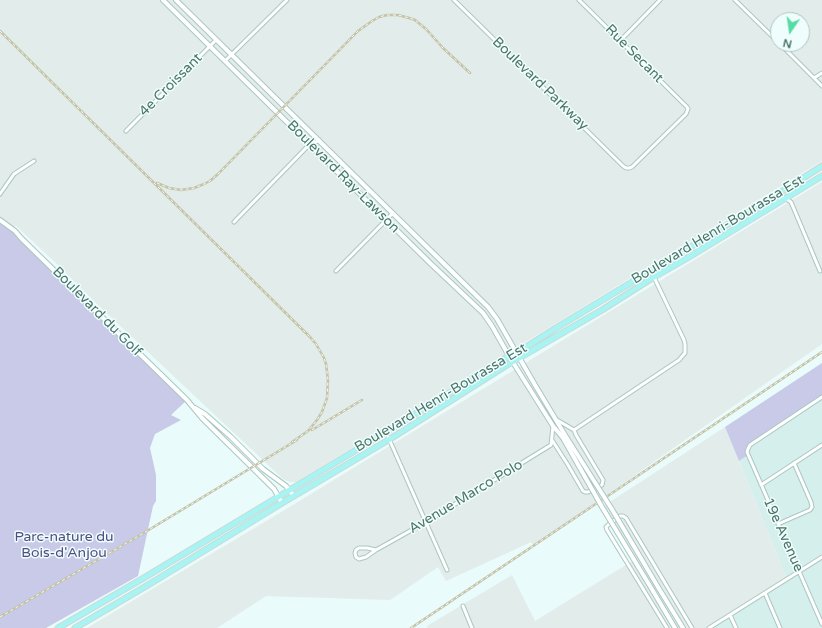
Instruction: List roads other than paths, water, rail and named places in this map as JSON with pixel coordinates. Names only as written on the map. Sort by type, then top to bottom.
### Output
[{"type":"main road","name":"Boulevard Henri-Bourassa Est","points":[[58,628],[386,432],[822,166]]},
{"type":"main road","name":"Boulevard Henri-Bourassa Est","points":[[75,628],[390,439],[513,362],[602,310],[822,176]]},
{"type":"street","name":"Boulevard Ray-Lawson","points":[[163,0],[483,313],[553,426],[564,436]]},
{"type":"street","name":"Boulevard Ray-Lawson","points":[[176,0],[488,307],[517,352],[535,385],[557,420],[564,436]]},
{"type":"street","points":[[225,61],[286,0]]},
{"type":"street","name":"Boulevard Parkway","points":[[454,0],[626,168],[635,165],[686,114],[688,109]]},
{"type":"street","name":"Rue Secant","points":[[579,0],[685,104],[688,109]]},
{"type":"street","points":[[620,41],[660,0]]},
{"type":"street","points":[[735,0],[770,34]]},
{"type":"street","name":"4e Croissant","points":[[126,131],[216,40]]},
{"type":"street","points":[[788,52],[822,86]]},
{"type":"street","points":[[814,78],[822,73]]},
{"type":"street","points":[[234,222],[306,148],[319,140]]},
{"type":"street","points":[[0,194],[14,174],[34,161]]},
{"type":"street","points":[[778,194],[791,202],[820,271]]},
{"type":"street","points":[[336,271],[393,213]]},
{"type":"street","name":"Boulevard du Golf","points":[[0,220],[18,235],[193,407],[216,433],[274,489],[282,503]]},
{"type":"street","points":[[398,230],[404,224]]},
{"type":"street","points":[[574,430],[679,360],[685,353],[684,340],[651,271]]},
{"type":"street","name":"19e Avenue","points":[[822,397],[750,445],[748,449],[748,455],[822,624]]},
{"type":"street","name":"Boulevard du Golf","points":[[193,407],[231,437],[263,469],[286,486],[294,496]]},
{"type":"street","points":[[553,426],[552,440],[583,491],[588,492],[602,484],[603,480],[574,430],[557,420]]},
{"type":"street","points":[[386,432],[447,570]]},
{"type":"street","points":[[564,436],[613,511],[683,628]]},
{"type":"street","points":[[564,436],[602,507],[675,628]]},
{"type":"street","name":"Avenue Marco Polo","points":[[376,550],[359,548],[355,553],[358,559],[366,558],[376,550],[426,522],[551,445],[552,440]]},
{"type":"street","points":[[761,485],[822,445]]},
{"type":"street","points":[[778,524],[810,510],[812,507],[812,502],[794,463]]},
{"type":"street","points":[[667,628],[606,527],[620,516],[626,518],[692,628]]},
{"type":"street","points":[[709,628],[822,557]]},
{"type":"street","points":[[765,593],[780,628]]},
{"type":"street","points":[[463,606],[472,628]]},
{"type":"street","points":[[730,615],[736,628]]},
{"type":"railway","points":[[157,183],[169,188],[181,190],[194,188],[210,181],[358,31],[379,17],[398,15],[415,20],[470,73]]},
{"type":"railway","points":[[0,31],[316,344],[326,364],[328,380],[327,398],[322,412],[317,420],[308,431],[292,442]]},
{"type":"railway","points":[[411,628],[822,352]]},
{"type":"railway","points":[[312,430],[362,400]]},
{"type":"railway","points":[[0,617],[142,534],[297,440]]},
{"type":"park label","name":"Parc-nature du Bois-d'Anjou","points":[[64,546]]}]
